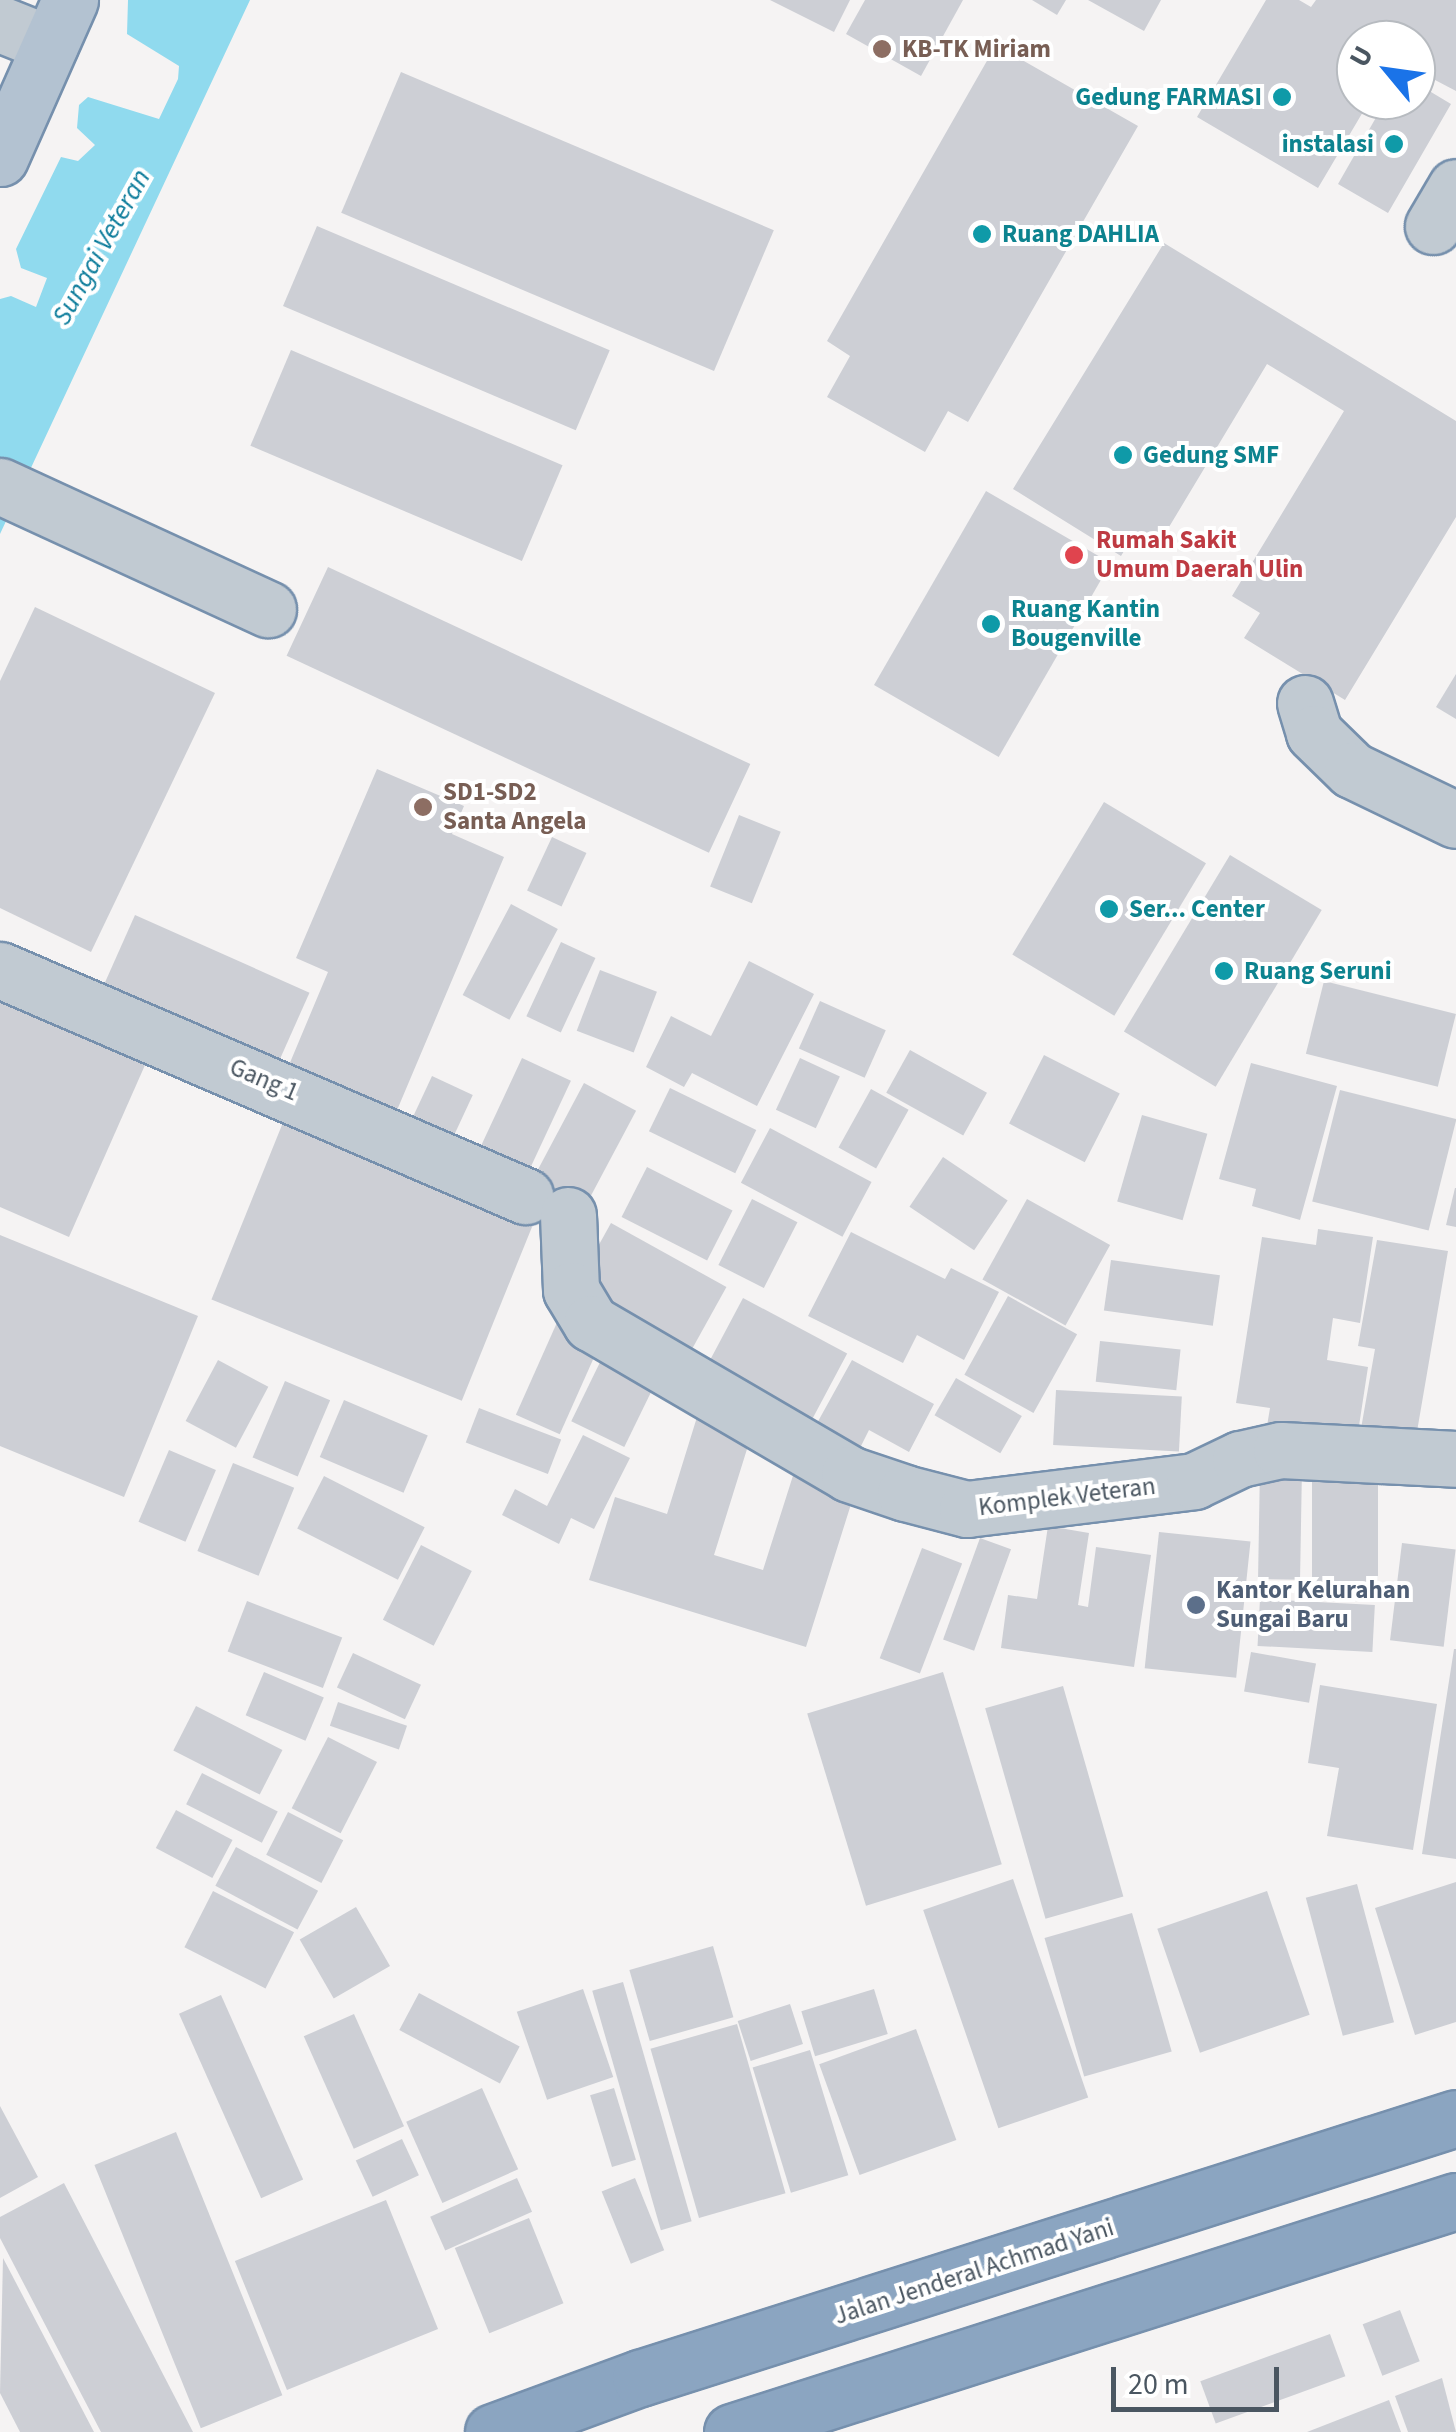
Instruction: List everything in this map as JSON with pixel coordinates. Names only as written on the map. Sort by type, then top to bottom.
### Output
[{"type":"highway","name":"Jalan Jenderal Achmad Yani","points":[[493,2432],[640,2378],[1456,2118]]},
{"type":"highway","points":[[732,2432],[1456,2201]]},
{"type":"main road","points":[[0,158],[60,22]]},
{"type":"street","points":[[0,24],[60,22]]},
{"type":"street","points":[[18,494],[268,609]]},
{"type":"street","points":[[1305,703],[1314,733],[1352,770],[1456,820]]},
{"type":"street","name":"Gang 1","points":[[0,970],[546,1205]]},
{"type":"street","name":"Komplek Veteran","points":[[546,1205],[571,1290],[591,1324],[849,1474],[905,1493],[967,1509],[1194,1481],[1240,1459],[1281,1450],[1456,1460]]},
{"type":"water","name":"Sungai Veteran","points":[[128,0],[250,0],[0,534],[0,299],[11,296],[36,307],[47,278],[21,268],[16,249],[61,157],[78,161],[95,145],[77,128],[79,105],[88,97],[159,119],[178,79],[179,66],[127,34]]},
{"type":"building","points":[[770,0],[850,0],[834,32]]},
{"type":"building","points":[[865,0],[963,0],[921,76],[846,34]]},
{"type":"building","points":[[1032,0],[1066,0],[1057,15]]},
{"type":"building","points":[[1088,0],[1161,0],[1144,31]]},
{"type":"building","name":"Gedung FARMASI","points":[[1266,0],[1299,0],[1311,7],[1316,0],[1456,0],[1456,91],[1436,80],[1436,20],[1336,20],[1336,120],[1358,120],[1318,188],[1197,117]]},
{"type":"building","name":"Ruang DAHLIA","points":[[996,45],[1138,126],[968,422],[948,411],[925,452],[827,397],[850,356],[827,341]]},
{"type":"building","points":[[401,72],[774,230],[714,371],[341,213]]},
{"type":"building","name":"instalasi","points":[[1436,95],[1451,104],[1388,213],[1338,184],[1375,120],[1436,120]]},
{"type":"building","points":[[317,226],[610,350],[576,430],[283,306]]},
{"type":"building","name":"Gedung SMF","points":[[1164,243],[1456,421],[1456,517],[1345,700],[1244,638],[1260,613],[1232,596],[1344,411],[1267,364],[1157,547],[1135,533],[1121,556],[1013,489]]},
{"type":"building","points":[[291,350],[563,465],[522,561],[250,446]]},
{"type":"building","name":"Ruang Kantin Bougenville","points":[[986,491],[1111,563],[999,757],[874,685]]},
{"type":"building","points":[[328,567],[750,764],[709,853],[287,656]]},
{"type":"building","points":[[35,607],[215,693],[91,952],[0,908],[0,681]]},
{"type":"building","points":[[1456,674],[1456,719],[1436,707]]},
{"type":"building","points":[[377,769],[464,806],[452,834],[504,857],[384,1141],[276,1096],[328,972],[296,958]]},
{"type":"building","name":"Ser... Center","points":[[1104,802],[1206,863],[1114,1016],[1012,955]]},
{"type":"building","points":[[739,815],[781,832],[752,903],[710,886]]},
{"type":"building","points":[[552,837],[586,853],[562,907],[527,890]]},
{"type":"building","name":"Ruang Seruni","points":[[1230,855],[1322,910],[1216,1087],[1124,1032]]},
{"type":"building","points":[[511,904],[558,929],[509,1020],[463,995]]},
{"type":"building","points":[[135,915],[309,993],[274,1072],[100,994]]},
{"type":"building","points":[[561,942],[595,958],[561,1032],[526,1016]]},
{"type":"building","points":[[749,961],[814,994],[757,1106],[692,1073],[684,1087],[646,1067],[671,1016],[711,1036]]},
{"type":"building","points":[[600,970],[657,992],[634,1053],[577,1031]]},
{"type":"building","points":[[1324,981],[1456,1014],[1438,1087],[1306,1054]]},
{"type":"building","points":[[0,990],[149,1056],[69,1237],[0,1207]]},
{"type":"building","points":[[820,1001],[886,1030],[865,1078],[799,1049]]},
{"type":"building","points":[[910,1050],[987,1093],[963,1136],[886,1093]]},
{"type":"building","points":[[1044,1055],[1120,1094],[1085,1162],[1009,1124]]},
{"type":"building","points":[[522,1058],[571,1081],[528,1172],[479,1150]]},
{"type":"building","points":[[800,1058],[840,1077],[816,1128],[776,1110]]},
{"type":"building","points":[[1251,1063],[1337,1086],[1300,1220],[1252,1206],[1256,1189],[1219,1179]]},
{"type":"building","points":[[432,1076],[473,1095],[447,1149],[407,1130]]},
{"type":"building","points":[[584,1083],[636,1111],[584,1209],[532,1181]]},
{"type":"building","points":[[670,1088],[756,1130],[735,1173],[649,1131]]},
{"type":"building","points":[[871,1089],[909,1110],[876,1168],[839,1148]]},
{"type":"building","points":[[1340,1090],[1456,1119],[1429,1231],[1312,1202]]},
{"type":"building","points":[[286,1115],[536,1216],[462,1401],[211,1300]]},
{"type":"building","points":[[1142,1115],[1207,1134],[1183,1220],[1117,1202]]},
{"type":"building","points":[[770,1128],[872,1182],[842,1237],[741,1183]]},
{"type":"building","points":[[943,1157],[1008,1201],[974,1250],[909,1207]]},
{"type":"building","points":[[647,1167],[733,1211],[707,1260],[622,1217]]},
{"type":"building","points":[[1456,1188],[1456,1227],[1446,1225]]},
{"type":"building","points":[[752,1199],[797,1222],[764,1288],[718,1265]]},
{"type":"building","points":[[1027,1199],[1110,1245],[1065,1326],[982,1279]]},
{"type":"building","points":[[611,1223],[726,1287],[689,1354],[574,1290]]},
{"type":"building","points":[[1318,1229],[1373,1237],[1360,1323],[1333,1318],[1327,1360],[1368,1367],[1357,1439],[1267,1426],[1270,1408],[1236,1403],[1262,1237],[1316,1245]]},
{"type":"building","points":[[851,1232],[945,1279],[951,1268],[999,1292],[964,1360],[917,1335],[903,1363],[808,1316]]},
{"type":"building","points":[[0,1235],[198,1316],[124,1497],[0,1446]]},
{"type":"building","points":[[1377,1240],[1448,1251],[1414,1449],[1359,1440],[1375,1349],[1358,1346]]},
{"type":"building","points":[[1111,1260],[1220,1275],[1213,1326],[1104,1311]]},
{"type":"building","points":[[1008,1296],[1077,1334],[1033,1413],[964,1375]]},
{"type":"building","points":[[743,1298],[847,1353],[809,1426],[705,1370]]},
{"type":"building","points":[[559,1318],[603,1338],[560,1434],[516,1415]]},
{"type":"building","points":[[1100,1341],[1181,1349],[1176,1390],[1096,1382]]},
{"type":"building","points":[[605,1352],[658,1378],[624,1447],[571,1421]]},
{"type":"building","points":[[218,1360],[268,1387],[236,1448],[186,1421]]},
{"type":"building","points":[[852,1360],[934,1404],[909,1452],[869,1430],[855,1458],[811,1434]]},
{"type":"building","points":[[956,1378],[1022,1416],[1000,1453],[934,1415]]},
{"type":"building","points":[[285,1381],[330,1400],[298,1477],[253,1457]]},
{"type":"building","points":[[1056,1390],[1182,1397],[1179,1452],[1053,1445]]},
{"type":"building","points":[[344,1400],[428,1436],[404,1493],[320,1457]]},
{"type":"building","points":[[479,1408],[561,1440],[548,1474],[466,1443]]},
{"type":"building","points":[[697,1417],[752,1433],[714,1555],[763,1570],[797,1463],[858,1482],[806,1647],[589,1580],[615,1497],[667,1514]]},
{"type":"building","points":[[583,1435],[630,1458],[594,1529],[571,1518],[559,1544],[502,1515],[515,1489],[547,1506]]},
{"type":"building","points":[[169,1450],[216,1470],[185,1542],[139,1522]]},
{"type":"building","points":[[233,1463],[294,1488],[259,1576],[197,1551]]},
{"type":"building","points":[[1260,1467],[1302,1468],[1300,1580],[1258,1579]]},
{"type":"building","points":[[324,1476],[425,1527],[398,1580],[297,1529]]},
{"type":"building","points":[[1312,1481],[1378,1481],[1378,1588],[1312,1588]]},
{"type":"building","points":[[1048,1526],[1089,1533],[1078,1605],[1088,1607],[1096,1547],[1151,1555],[1134,1667],[1001,1648],[1008,1595],[1037,1599]]},
{"type":"building","name":"Kantor Kelurahan Sungai Baru","points":[[1159,1532],[1250,1542],[1236,1678],[1145,1668]]},
{"type":"building","points":[[980,1538],[1011,1549],[974,1651],[943,1639]]},
{"type":"building","points":[[1402,1543],[1456,1550],[1444,1647],[1390,1640]]},
{"type":"building","points":[[421,1545],[472,1571],[434,1646],[383,1620]]},
{"type":"building","points":[[922,1548],[962,1563],[920,1674],[880,1658]]},
{"type":"building","points":[[1260,1599],[1375,1605],[1372,1652],[1258,1646]]},
{"type":"building","points":[[247,1601],[342,1638],[323,1688],[228,1651]]},
{"type":"building","points":[[1456,1649],[1456,1859],[1422,1854]]},
{"type":"building","points":[[1251,1652],[1316,1663],[1309,1703],[1244,1691]]},
{"type":"building","points":[[353,1653],[421,1685],[405,1719],[337,1687]]},
{"type":"building","points":[[264,1672],[324,1697],[305,1741],[246,1715]]},
{"type":"building","points":[[943,1672],[1002,1864],[866,1906],[807,1714]]},
{"type":"building","points":[[1320,1685],[1437,1704],[1413,1850],[1327,1836],[1339,1768],[1308,1763]]},
{"type":"building","points":[[1063,1686],[1123,1897],[1046,1919],[985,1708]]},
{"type":"building","points":[[338,1702],[407,1726],[399,1749],[330,1726]]},
{"type":"building","points":[[196,1706],[282,1750],[260,1795],[173,1751]]},
{"type":"building","points":[[328,1737],[377,1762],[341,1833],[292,1808]]},
{"type":"building","points":[[202,1773],[278,1812],[262,1843],[186,1804]]},
{"type":"building","points":[[176,1810],[233,1840],[212,1878],[156,1848]]},
{"type":"building","points":[[288,1812],[343,1840],[321,1883],[266,1855]]},
{"type":"building","points":[[236,1847],[318,1891],[297,1930],[215,1886]]},
{"type":"building","points":[[1013,1879],[1088,2097],[998,2128],[923,1910]]},
{"type":"building","points":[[1456,1882],[1456,2022],[1415,2035],[1375,1908]]},
{"type":"building","points":[[1357,1884],[1394,2022],[1343,2036],[1306,1898]]},
{"type":"building","points":[[213,1891],[294,1932],[265,1988],[184,1947]]},
{"type":"building","points":[[1267,1891],[1310,2015],[1200,2053],[1157,1929]]},
{"type":"building","points":[[356,1907],[390,1966],[334,1998],[300,1939]]},
{"type":"building","points":[[1132,1913],[1172,2051],[1084,2077],[1045,1938]]},
{"type":"building","points":[[713,1946],[733,2017],[650,2041],[629,1970]]},
{"type":"building","points":[[623,1982],[692,2221],[661,2230],[592,1991]]},
{"type":"building","points":[[583,1989],[613,2077],[547,2100],[517,2012]]},
{"type":"building","points":[[874,1989],[888,2034],[815,2056],[801,2011]]},
{"type":"building","points":[[419,1993],[520,2047],[500,2084],[399,2030]]},
{"type":"building","points":[[221,1995],[303,2180],[261,2198],[179,2014]]},
{"type":"building","points":[[790,2004],[803,2044],[751,2061],[738,2021]]},
{"type":"building","points":[[354,2014],[404,2126],[354,2149],[304,2036]]},
{"type":"building","points":[[737,2024],[786,2193],[699,2218],[650,2049]]},
{"type":"building","points":[[916,2029],[956,2140],[860,2175],[819,2064]]},
{"type":"building","points":[[810,2050],[848,2175],[791,2193],[753,2068]]},
{"type":"building","points":[[482,2088],[518,2169],[442,2203],[406,2122]]},
{"type":"building","points":[[614,2088],[636,2160],[612,2167],[590,2095]]},
{"type":"building","points":[[0,2106],[38,2177],[0,2198]]},
{"type":"building","points":[[176,2132],[282,2395],[201,2428],[94,2165]]},
{"type":"building","points":[[402,2139],[419,2175],[373,2197],[356,2161]]},
{"type":"building","points":[[517,2178],[532,2212],[445,2250],[430,2217]]},
{"type":"building","points":[[635,2178],[664,2250],[631,2264],[602,2191]]},
{"type":"building","points":[[64,2183],[193,2432],[101,2432],[0,2238],[0,2217]]},
{"type":"building","points":[[386,2200],[438,2329],[287,2390],[235,2261]]},
{"type":"building","points":[[529,2218],[563,2303],[489,2333],[455,2248]]},
{"type":"building","points":[[3,2258],[94,2432],[20,2432],[0,2393]]},
{"type":"building","points":[[1400,2310],[1420,2361],[1382,2376],[1363,2324]]},
{"type":"building","points":[[1330,2334],[1345,2376],[1216,2423],[1200,2381]]},
{"type":"building","points":[[1442,2378],[1456,2432],[1408,2432],[1395,2396]]},
{"type":"building","points":[[1389,2400],[1401,2432],[1307,2432]]},
{"type":"place","name":"KB-TK Miriam","points":[[882,49]]},
{"type":"place","name":"Gedung FARMASI","points":[[1282,97]]},
{"type":"place","name":"instalasi","points":[[1394,144]]},
{"type":"place","name":"Ruang DAHLIA","points":[[982,234]]},
{"type":"place","name":"Gedung SMF","points":[[1123,455]]},
{"type":"place","name":"Rumah Sakit Umum Daerah Ulin","points":[[1074,555]]},
{"type":"place","name":"Ruang Kantin Bougenville","points":[[991,624]]},
{"type":"place","name":"SD1-SD2 Santa Angela","points":[[423,807]]},
{"type":"place","name":"Ser... Center","points":[[1109,909]]},
{"type":"place","name":"Ruang Seruni","points":[[1224,971]]},
{"type":"place","name":"Kantor Kelurahan Sungai Baru","points":[[1196,1605]]}]
